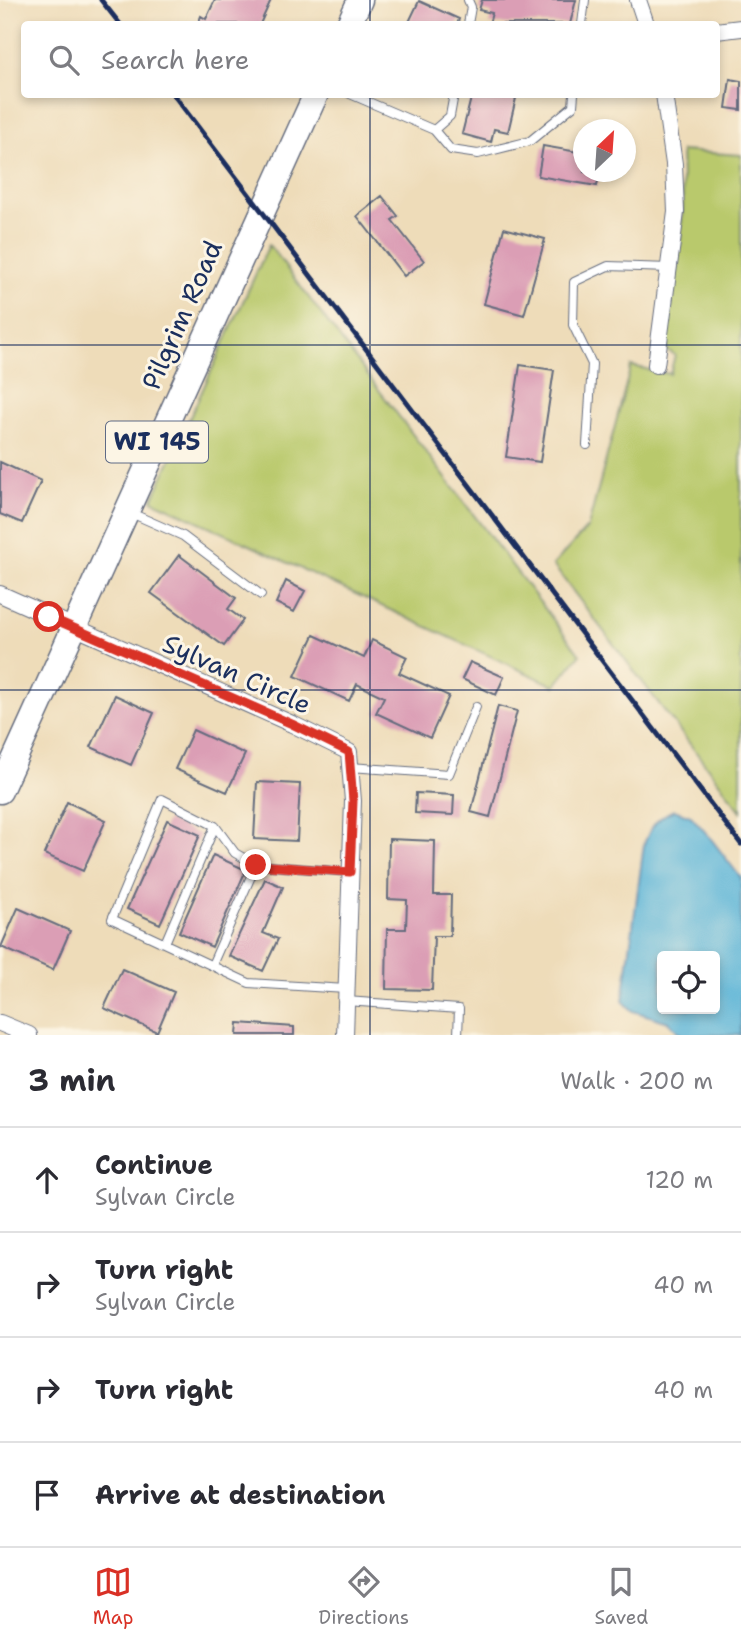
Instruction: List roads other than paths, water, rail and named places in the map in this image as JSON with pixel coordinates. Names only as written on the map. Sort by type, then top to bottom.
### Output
[{"type":"main road","points":[[350,21],[360,0]]},
{"type":"main road","name":"Pilgrim Road","points":[[0,791],[314,98]]},
{"type":"street","points":[[638,0],[645,21]]},
{"type":"street","points":[[720,31],[741,28]]},
{"type":"street","points":[[656,365],[670,268],[676,200],[674,163],[665,98]]},
{"type":"street","name":"Sylvan Circle","points":[[0,594],[349,752],[350,767]]},
{"type":"street","points":[[345,1035],[353,801],[350,767]]},
{"type":"street","points":[[0,1023],[29,1035]]},
{"type":"lane","points":[[582,21],[584,0]]},
{"type":"lane","points":[[359,98],[434,130],[451,150],[478,154],[530,141],[573,106],[574,98]]},
{"type":"lane","points":[[434,130],[450,117],[453,98]]},
{"type":"lane","points":[[587,445],[592,364],[573,326],[574,282],[608,266],[670,268]]},
{"type":"lane","points":[[126,511],[183,536],[261,595]]},
{"type":"lane","points":[[350,767],[449,774],[476,707]]},
{"type":"lane","points":[[350,872],[256,865],[235,853],[215,826],[162,799],[112,919],[249,983],[459,1009],[458,1035]]},
{"type":"lane","points":[[165,943],[215,826]]},
{"type":"lane","points":[[212,965],[256,865]]},
{"type":"water","points":[[674,810],[691,816],[741,878],[741,1035],[681,1035],[669,1022],[633,1011],[623,1001],[644,844],[655,824]]},
{"type":"railway","points":[[101,0],[118,21]]},
{"type":"railway","points":[[176,98],[741,844]]}]
